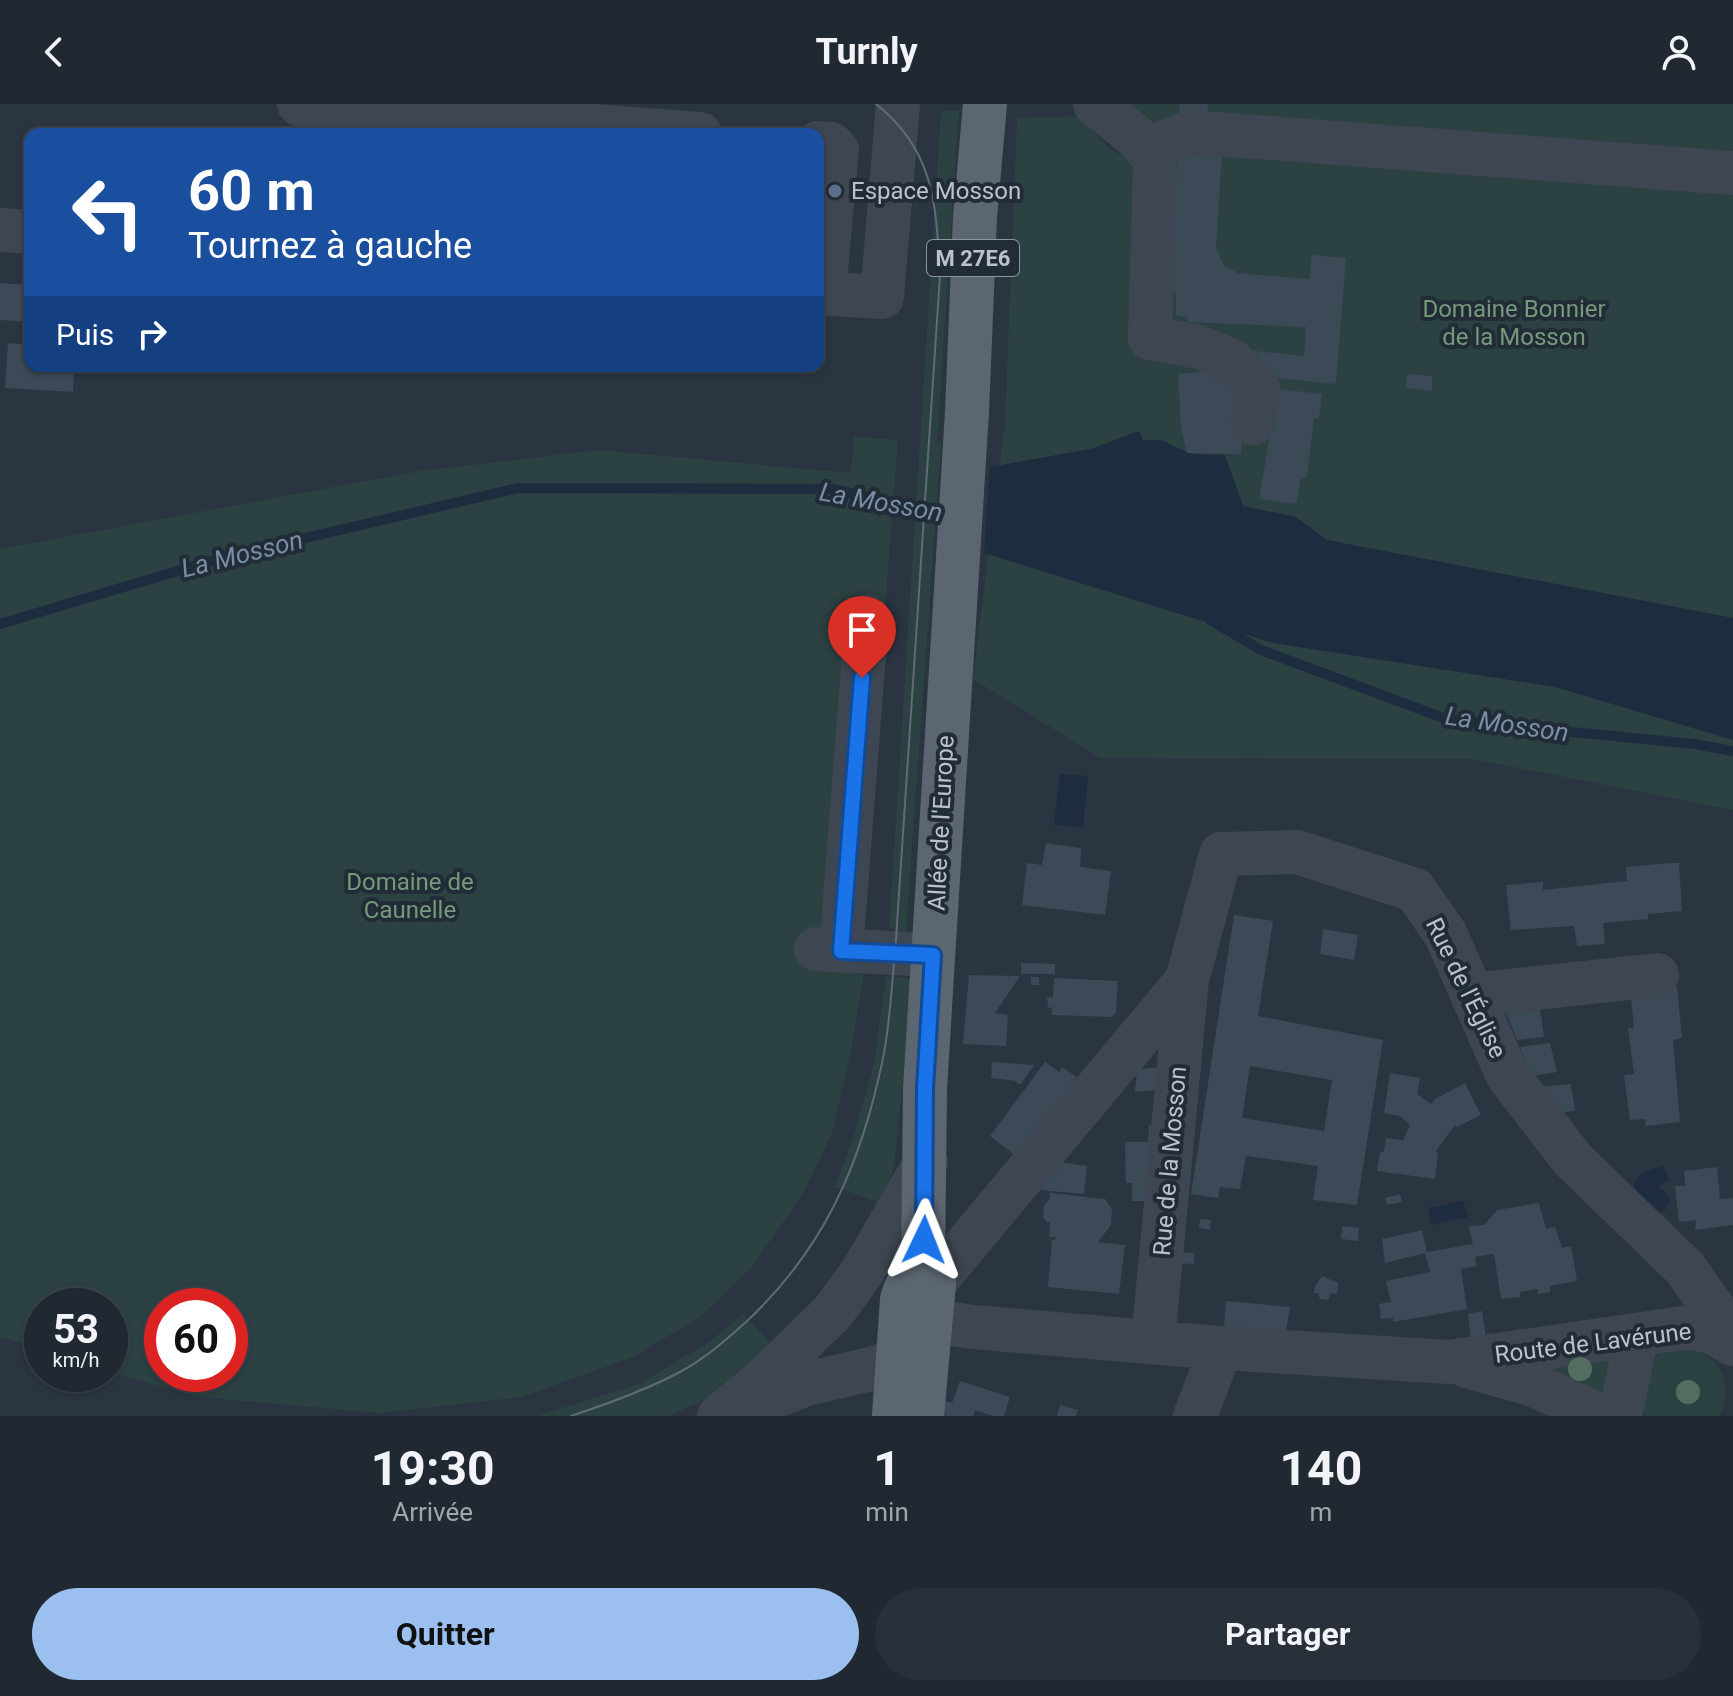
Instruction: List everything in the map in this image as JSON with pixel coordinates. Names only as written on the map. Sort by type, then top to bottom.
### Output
[{"type":"main road","name":"Allée de l'Europe","points":[[917,1310],[926,1162],[925,1088],[967,412],[975,217],[985,104]]},
{"type":"main road","points":[[894,1416],[917,1310]]},
{"type":"main road","points":[[917,1310],[922,1416]]},
{"type":"street","points":[[824,293],[882,297],[898,104]]},
{"type":"street","points":[[1095,104],[1148,149],[1155,159],[1150,338],[1199,347],[1232,361],[1258,388],[1253,423]]},
{"type":"street","points":[[319,115],[580,128]]},
{"type":"street","points":[[1148,149],[1190,132],[1733,173]]},
{"type":"street","points":[[824,143],[831,144],[837,150],[824,283]]},
{"type":"street","points":[[0,230],[24,232]]},
{"type":"street","points":[[867,616],[829,950],[933,955]]},
{"type":"street","name":"Rue de l'Église","points":[[1187,980],[1221,854],[1297,852],[1415,890],[1446,935],[1508,1076],[1564,1148],[1685,1268],[1716,1286],[1733,1336]]},
{"type":"street","points":[[1472,995],[1657,975]]},
{"type":"street","points":[[722,1416],[806,1384],[875,1368],[917,1310],[1187,980]]},
{"type":"street","name":"Rue de la Mosson","points":[[1153,1341],[1187,980]]},
{"type":"street","points":[[722,1416],[833,1312],[862,1272],[926,1162]]},
{"type":"street","name":"Route de Lavérune","points":[[833,1312],[917,1310],[973,1327],[1221,1348],[1449,1362],[1534,1385],[1601,1416]]},
{"type":"street","name":"Route de Lavérune","points":[[1449,1362],[1690,1327],[1711,1332],[1733,1344]]},
{"type":"street","points":[[1620,1416],[1637,1335]]},
{"type":"street","points":[[1195,1416],[1221,1348]]},
{"type":"green space","name":"Domaine Bonnier de la Mosson","points":[[1119,104],[1733,104],[1733,810],[1473,759],[1100,758],[973,679],[1005,423],[1017,118],[1080,116],[1108,148],[1133,161],[1145,192],[1132,351],[1160,353],[1181,131],[1144,120]]},
{"type":"green space","points":[[941,111],[959,111],[937,442],[941,443],[906,931],[889,929]]},
{"type":"green space","name":"Domaine de Caunelle","points":[[854,437],[898,440],[885,609],[837,927],[818,928],[821,968],[864,974],[850,1058],[832,1133],[803,1194],[751,1268],[700,1317],[633,1357],[521,1397],[381,1413],[198,1397],[180,1392],[248,1392],[248,1288],[144,1288],[144,1382],[128,1377],[128,1288],[24,1288],[24,1344],[0,1337],[0,549],[420,471],[599,450],[851,473]]},
{"type":"green space","points":[[886,976],[913,979],[894,1167],[882,1203],[835,1187],[874,1064]]},
{"type":"green space","points":[[743,1314],[778,1351],[709,1398],[668,1416],[537,1416],[641,1383],[712,1340]]},
{"type":"green space","points":[[1694,1348],[1712,1360],[1723,1376],[1726,1395],[1720,1416],[1646,1416],[1640,1403],[1652,1360],[1664,1351]]},
{"type":"green space","points":[[1613,1349],[1604,1399],[1531,1373]]},
{"type":"water","points":[[1139,431],[1143,440],[1161,440],[1191,454],[1225,455],[1243,506],[1296,517],[1327,540],[1733,618],[1733,740],[1555,687],[1273,643],[984,553],[990,467],[1091,449]]},
{"type":"water","points":[[1060,774],[1088,776],[1083,827],[1054,825]]},
{"type":"water","points":[[1664,1166],[1669,1181],[1657,1186],[1668,1194],[1670,1202],[1664,1211],[1657,1212],[1635,1193],[1634,1184],[1641,1173]]},
{"type":"water","points":[[1463,1201],[1468,1217],[1431,1225],[1428,1208]]},
{"type":"pier","points":[[989,463],[984,557],[980,552],[986,467]]},
{"type":"building","points":[[1180,104],[1208,104],[1207,117],[1179,115]]},
{"type":"building","points":[[1178,150],[1222,153],[1216,248],[1223,264],[1237,273],[1309,279],[1312,255],[1346,258],[1336,384],[1268,377],[1256,364],[1257,354],[1245,353],[1245,350],[1304,356],[1306,327],[1187,322],[1188,317],[1176,315],[1176,293],[1167,292]]},
{"type":"building","points":[[0,283],[24,285],[24,322],[0,320]]},
{"type":"building","points":[[8,343],[24,344],[24,372],[74,372],[73,392],[5,388]]},
{"type":"building","points":[[1210,371],[1244,378],[1241,454],[1187,453],[1181,428],[1178,374]]},
{"type":"building","points":[[1407,374],[1432,376],[1432,391],[1406,388]]},
{"type":"building","points":[[1278,389],[1322,394],[1319,418],[1314,418],[1307,477],[1301,477],[1296,504],[1259,499]]},
{"type":"building","points":[[1046,843],[1081,848],[1080,867],[1111,871],[1105,915],[1022,905],[1027,863],[1042,865]]},
{"type":"building","points":[[1679,863],[1682,911],[1648,914],[1648,919],[1603,923],[1605,944],[1577,946],[1574,926],[1511,930],[1506,885],[1543,882],[1543,890],[1627,881],[1626,867]]},
{"type":"building","points":[[1234,915],[1273,921],[1258,1016],[1383,1040],[1357,1205],[1313,1200],[1318,1166],[1246,1156],[1240,1189],[1220,1187],[1218,1198],[1191,1194]],"holes":[[[1250,1066],[1332,1080],[1324,1131],[1242,1118]]]},
{"type":"building","points":[[1323,929],[1358,935],[1354,960],[1320,954]]},
{"type":"building","points":[[1021,963],[1055,964],[1055,974],[1021,974]]},
{"type":"building","points":[[969,975],[1020,976],[995,1013],[1008,1015],[1006,1046],[963,1044]]},
{"type":"building","points":[[1031,977],[1039,977],[1039,985],[1031,985]]},
{"type":"building","points":[[1054,978],[1118,981],[1116,1013],[1112,1017],[1052,1015],[1047,997],[1053,998]]},
{"type":"building","points":[[1677,987],[1682,1038],[1673,1040],[1680,1122],[1646,1126],[1645,1119],[1630,1120],[1624,1075],[1634,1074],[1628,1028],[1634,1028],[1630,990]]},
{"type":"building","points":[[1539,1000],[1544,1037],[1517,1040],[1502,1003]]},
{"type":"building","points":[[1550,1043],[1557,1072],[1532,1076],[1520,1047]]},
{"type":"building","points":[[992,1062],[1034,1065],[1021,1084],[1017,1084],[1017,1081],[991,1078]]},
{"type":"building","points":[[1045,1062],[1059,1072],[1062,1067],[1077,1077],[1017,1157],[990,1136]]},
{"type":"building","points":[[1167,1067],[1167,1089],[1135,1092],[1137,1069]]},
{"type":"building","points":[[1390,1073],[1420,1078],[1417,1094],[1431,1104],[1465,1083],[1481,1115],[1457,1127],[1455,1125],[1436,1151],[1435,1179],[1377,1171],[1386,1138],[1403,1140],[1410,1125],[1400,1116],[1384,1113]]},
{"type":"building","points":[[1571,1084],[1575,1111],[1552,1114],[1537,1087]]},
{"type":"building","points":[[1149,1125],[1165,1125],[1163,1201],[1132,1201],[1132,1183],[1126,1183],[1125,1142],[1148,1142]]},
{"type":"building","points":[[1058,1162],[1087,1166],[1084,1194],[1039,1190]]},
{"type":"building","points":[[1717,1167],[1720,1199],[1733,1198],[1733,1225],[1695,1230],[1696,1220],[1679,1222],[1675,1186],[1685,1186],[1684,1171]]},
{"type":"building","points":[[1050,1193],[1105,1199],[1112,1209],[1111,1225],[1098,1242],[1125,1245],[1119,1294],[1048,1287],[1052,1240],[1056,1239],[1049,1237],[1050,1222],[1043,1217]]},
{"type":"building","points":[[1400,1194],[1402,1202],[1387,1205],[1385,1198]]},
{"type":"building","points":[[1539,1203],[1546,1229],[1555,1227],[1562,1248],[1571,1246],[1577,1281],[1550,1286],[1550,1292],[1538,1294],[1538,1289],[1520,1292],[1520,1297],[1501,1299],[1494,1254],[1475,1257],[1477,1266],[1461,1269],[1467,1309],[1393,1322],[1393,1318],[1381,1319],[1379,1304],[1391,1302],[1386,1281],[1430,1272],[1425,1253],[1385,1263],[1382,1239],[1422,1230],[1427,1252],[1473,1244],[1469,1226],[1484,1225],[1497,1210]]},
{"type":"building","points":[[1200,1219],[1211,1220],[1210,1230],[1199,1228]]},
{"type":"building","points":[[1342,1226],[1359,1228],[1358,1241],[1341,1239]]},
{"type":"building","points":[[1173,1252],[1194,1253],[1194,1264],[1173,1263]]},
{"type":"building","points":[[1322,1276],[1338,1283],[1337,1294],[1331,1293],[1328,1300],[1320,1299],[1318,1293],[1314,1293]]},
{"type":"building","points":[[1226,1301],[1290,1307],[1286,1332],[1224,1327]]},
{"type":"building","points":[[1482,1311],[1486,1338],[1471,1341],[1468,1314]]},
{"type":"building","points":[[960,1381],[1010,1397],[1004,1416],[975,1410],[973,1416],[937,1416],[938,1399],[952,1403]]},
{"type":"building","points":[[1060,1405],[1078,1410],[1076,1416],[1057,1416]]},
{"type":"waterway","name":"La Mosson","points":[[0,624],[221,558],[518,488],[832,489],[949,515]]},
{"type":"waterway","name":"La Mosson","points":[[1210,620],[1261,650],[1449,720],[1694,744],[1733,751]]},
{"type":"tram line","points":[[571,1416],[639,1391],[687,1368],[730,1336],[773,1294],[818,1235],[835,1204],[862,1137],[882,1063],[895,954],[940,275],[937,225],[929,181],[910,141],[896,122],[876,104]]},
{"type":"place","name":"Espace Mosson","points":[[835,191]]},
{"type":"route","points":[[862,678],[841,951],[933,955],[925,1088],[924,1240]]}]
